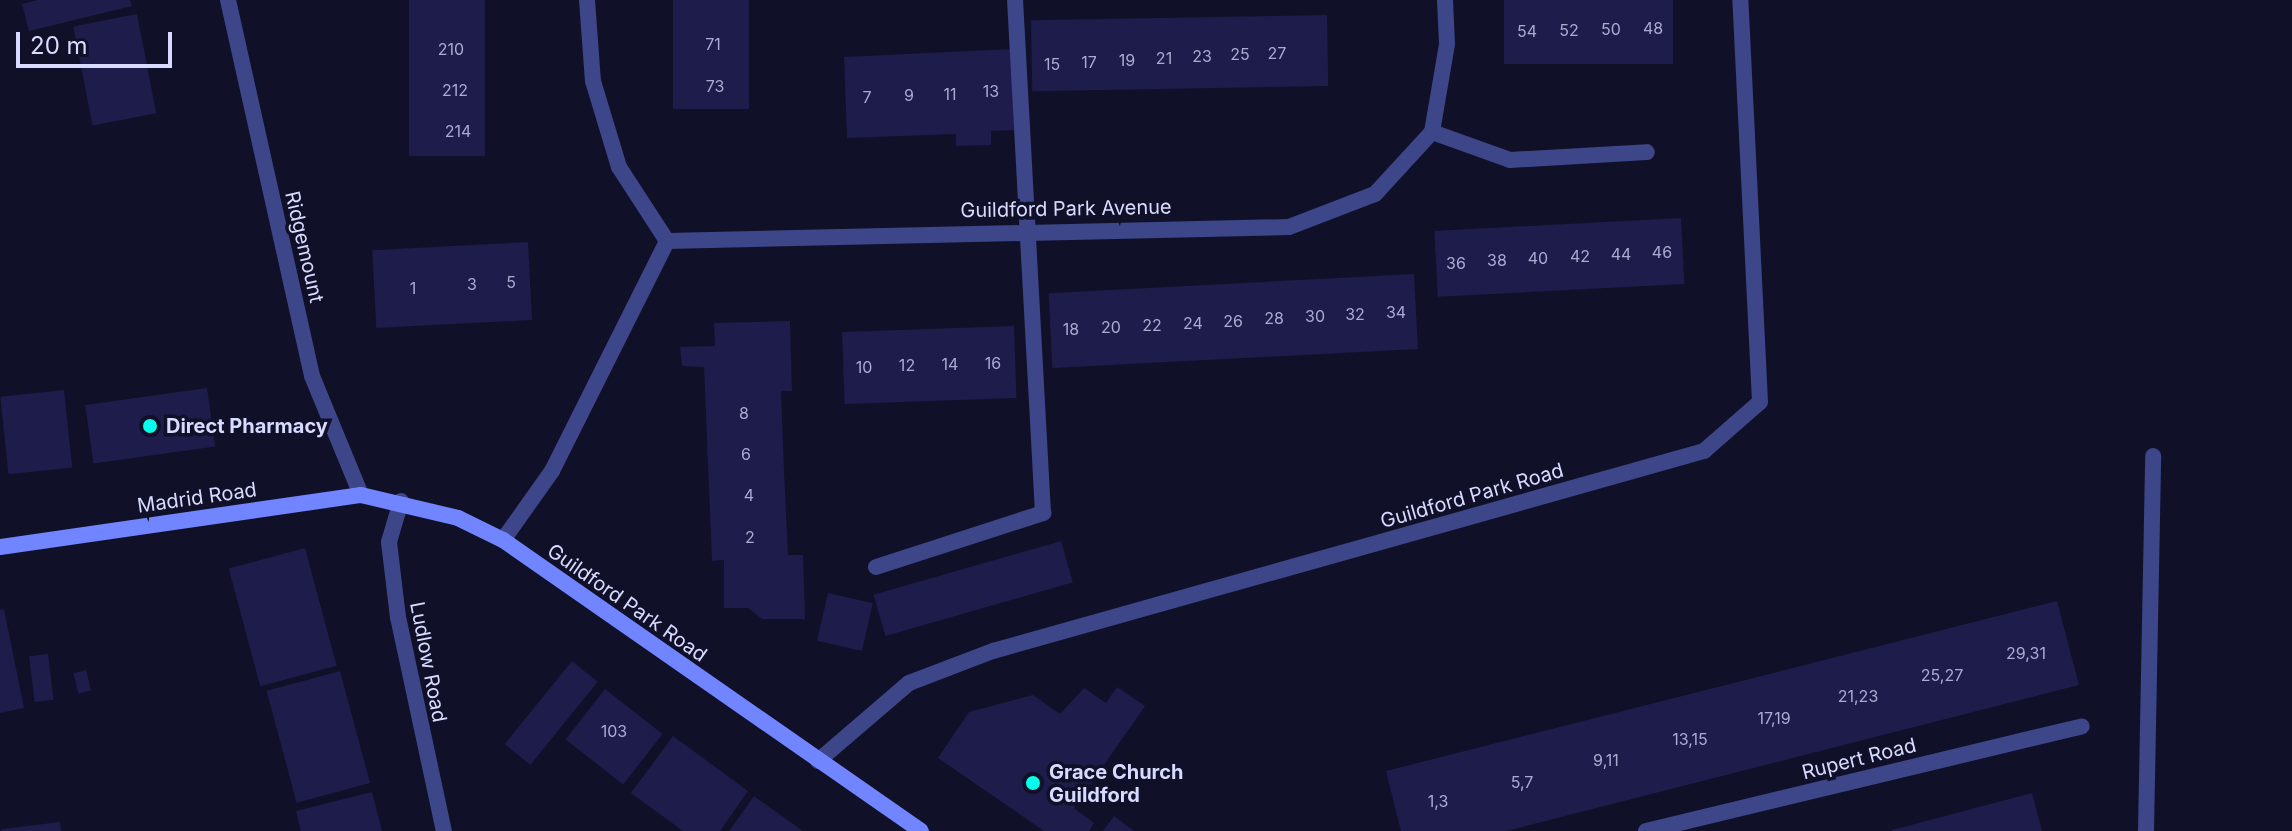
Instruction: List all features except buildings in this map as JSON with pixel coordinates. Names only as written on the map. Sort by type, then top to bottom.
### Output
[{"type":"street","name":"Ridgemount","points":[[228,0],[312,376],[361,495]]},
{"type":"street","points":[[503,540],[552,471],[667,241],[619,167],[593,81],[587,0]]},
{"type":"street","points":[[876,567],[1043,513],[1015,0]]},
{"type":"street","points":[[1445,0],[1447,44],[1432,132],[1510,160],[1647,152]]},
{"type":"street","name":"Guildford Park Road","points":[[818,761],[909,683],[993,651],[1704,451],[1760,402],[1740,0]]},
{"type":"street","name":"Guildford Park Avenue","points":[[667,241],[1028,228],[1289,227],[1375,194],[1432,132]]},
{"type":"street","points":[[2146,831],[2153,456]]},
{"type":"street","name":"Madrid Road","points":[[0,547],[361,495],[401,501]]},
{"type":"street","name":"Guildford Park Road","points":[[401,501],[503,540],[921,831]]},
{"type":"street","name":"Ludlow Road","points":[[401,501],[389,542],[398,617],[444,831]]},
{"type":"street","name":"Rupert Road","points":[[1646,831],[2082,726]]},
{"type":"place","name":"Direct Pharmacy","points":[[150,426]]},
{"type":"place","name":"Grace Church Guildford","points":[[1033,783]]}]
